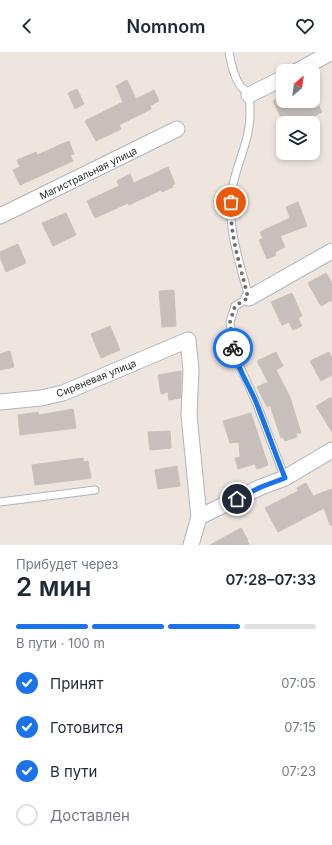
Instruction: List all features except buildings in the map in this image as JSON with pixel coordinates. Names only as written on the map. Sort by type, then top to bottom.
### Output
[{"type":"street","points":[[310,64],[332,52]]},
{"type":"street","points":[[249,95],[276,82]]},
{"type":"street","name":"Магистральная улица","points":[[0,216],[177,130]]},
{"type":"street","points":[[248,298],[332,251]]},
{"type":"street","name":"Сиреневая улица","points":[[0,402],[41,398],[63,393],[188,340],[192,370],[189,416],[200,517]]},
{"type":"street","points":[[191,545],[200,517],[261,487],[285,478],[332,450]]},
{"type":"lane","points":[[229,52],[231,67],[239,84],[249,95],[250,114],[249,134],[235,177],[230,213],[233,234],[248,298],[235,306],[230,322],[235,359],[256,402],[285,478]]},
{"type":"lane","points":[[0,502],[95,490]]},
{"type":"way so far","points":[[231,202],[230,213],[233,234],[248,298],[235,306],[230,322],[233,348]]},
{"type":"route","points":[[233,348],[235,359],[256,402],[285,478],[261,487],[237,499]]}]
